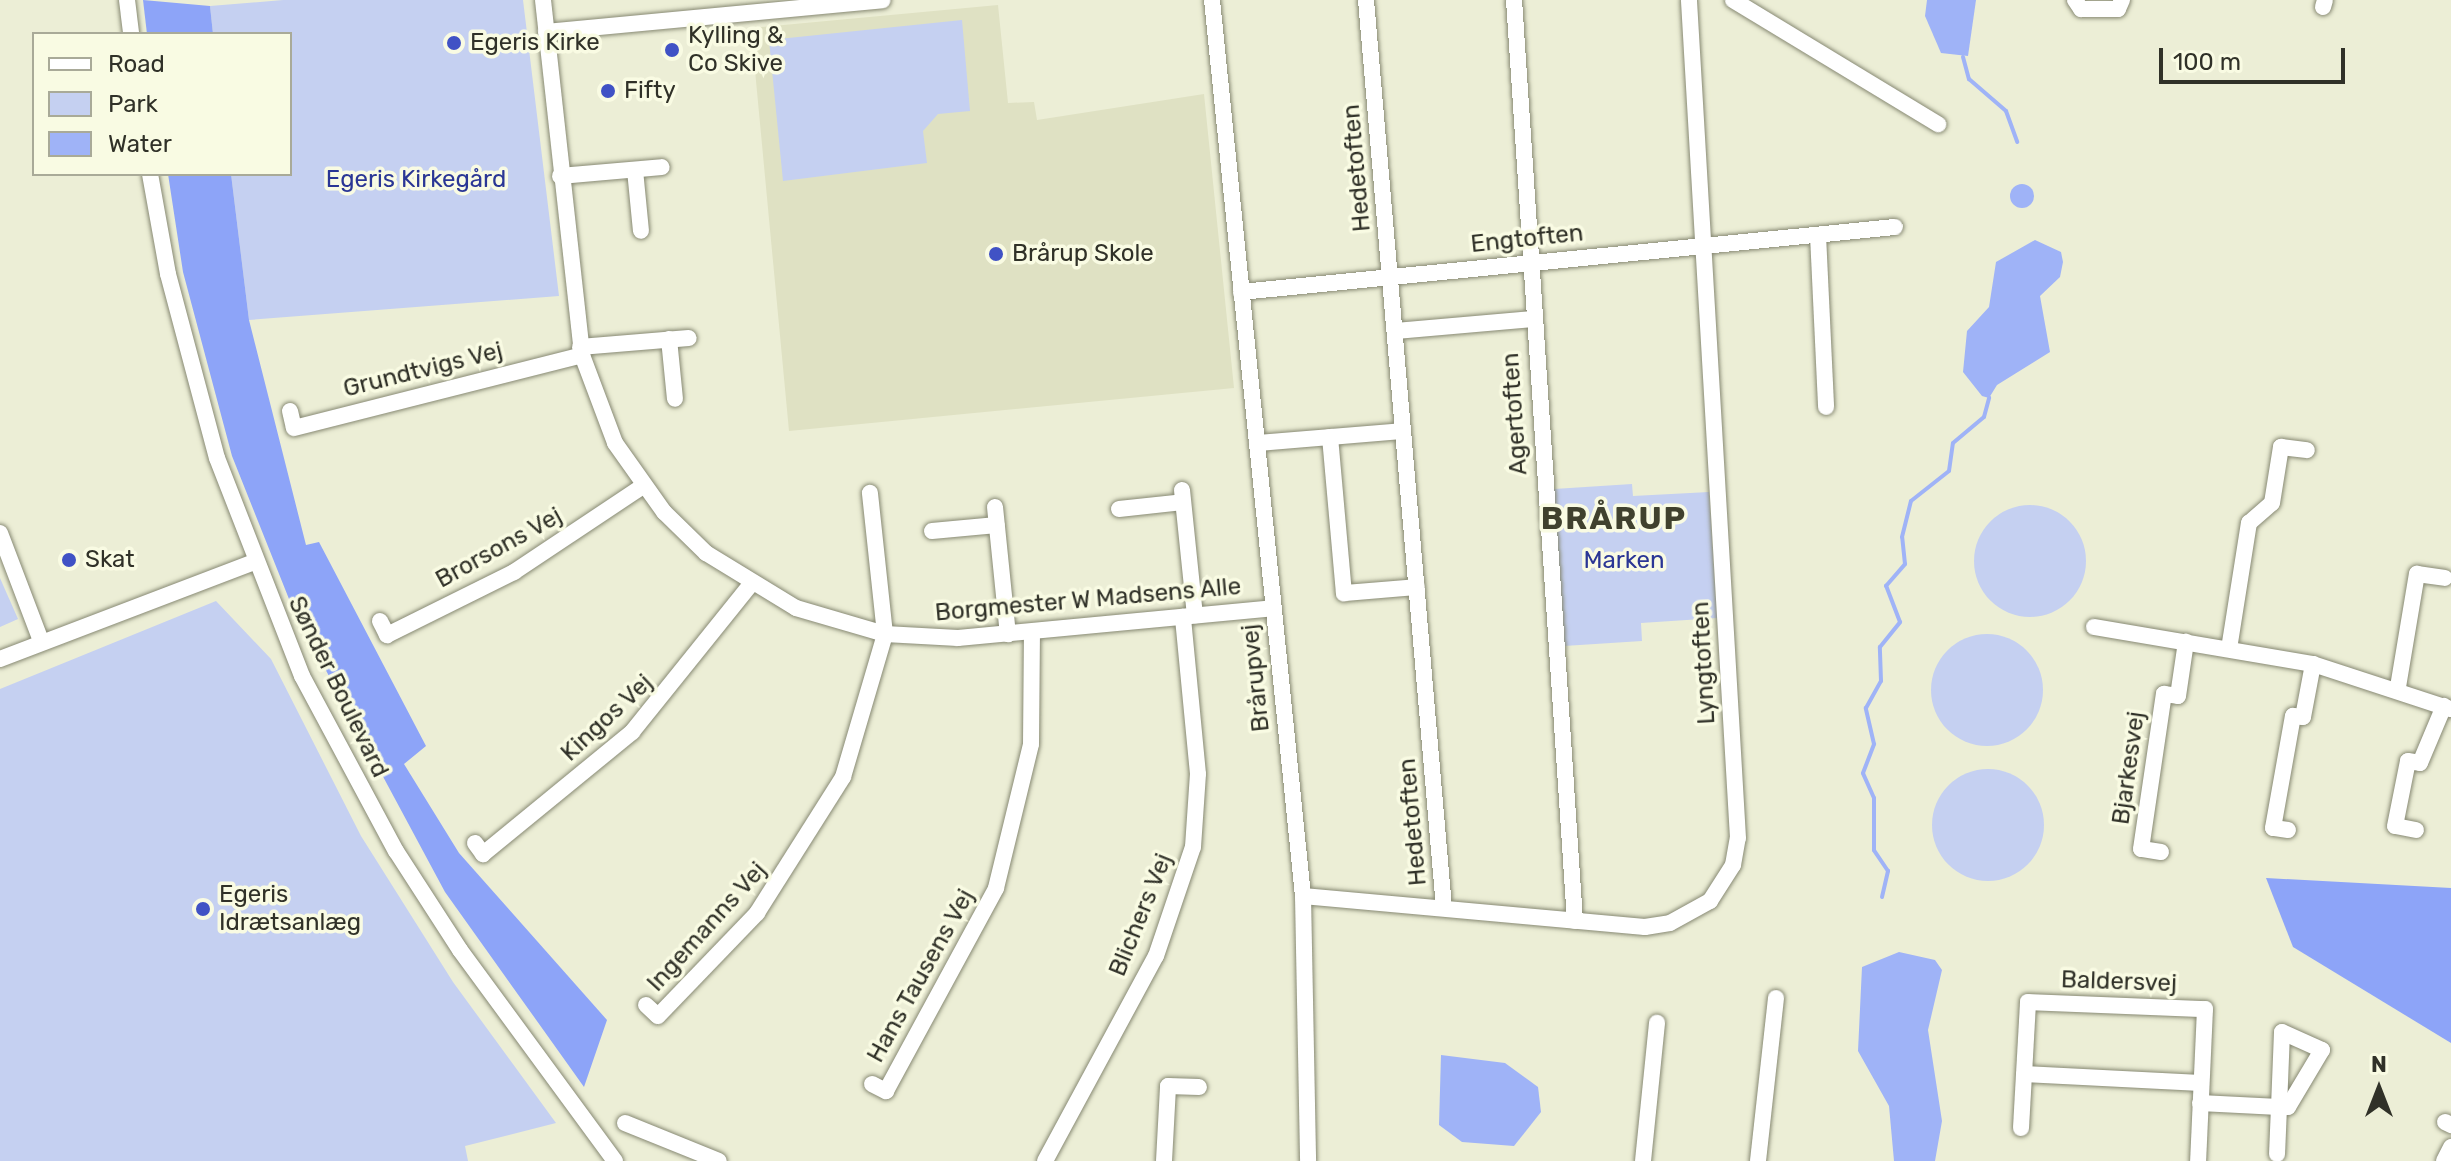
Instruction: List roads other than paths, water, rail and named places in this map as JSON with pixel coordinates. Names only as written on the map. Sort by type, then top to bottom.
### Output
[{"type":"street","points":[[127,0],[131,32]]},
{"type":"street","name":"Borgmester W Madsens Alle","points":[[543,0],[581,351],[615,443],[643,486],[706,553],[751,584],[830,621],[885,634],[1008,634],[1273,608]]},
{"type":"street","points":[[546,32],[882,0]]},
{"type":"street","name":"Brårupvej","points":[[1212,0],[1303,896],[1308,1161]]},
{"type":"street","name":"Hedetoften","points":[[1366,0],[1444,908]]},
{"type":"street","name":"Agertoften","points":[[1514,0],[1529,263],[1575,921]]},
{"type":"street","name":"Lyngtoften","points":[[1303,896],[1575,921],[1670,923],[1710,901],[1733,865],[1738,838],[1689,0]]},
{"type":"street","points":[[1733,0],[1938,124]]},
{"type":"street","points":[[2075,0],[2081,9],[2118,9],[2122,0]]},
{"type":"street","points":[[560,176],[662,167]]},
{"type":"street","points":[[635,170],[641,231]]},
{"type":"street","name":"Sønder Boulevard","points":[[150,176],[191,368],[252,563],[302,676],[396,851],[615,1161]]},
{"type":"street","name":"Engtoften","points":[[1241,292],[1895,227]]},
{"type":"street","points":[[1818,235],[1826,407]]},
{"type":"street","points":[[1395,331],[1533,319]]},
{"type":"street","points":[[581,351],[689,338]]},
{"type":"street","points":[[669,339],[675,399]]},
{"type":"street","name":"Grundtvigs Vej","points":[[290,411],[294,428],[581,351]]},
{"type":"street","points":[[1257,443],[1403,431]]},
{"type":"street","points":[[1330,437],[1344,593],[1417,587]]},
{"type":"street","points":[[2229,649],[2249,523],[2272,503],[2281,447],[2307,450]]},
{"type":"street","name":"Brorsons Vej","points":[[380,621],[387,635],[514,572],[643,486]]},
{"type":"street","points":[[870,493],[885,634]]},
{"type":"street","name":"Blichers Vej","points":[[1045,1161],[1156,956],[1193,847],[1198,774],[1182,496],[1119,509]]},
{"type":"street","points":[[995,507],[1008,634]]},
{"type":"street","points":[[932,531],[997,525]]},
{"type":"street","points":[[0,533],[41,641]]},
{"type":"street","points":[[0,659],[252,563]]},
{"type":"street","points":[[2398,687],[2417,574],[2445,578]]},
{"type":"street","name":"Kingos Vej","points":[[475,843],[483,854],[632,732],[751,584]]},
{"type":"street","points":[[2094,627],[2313,664],[2398,687],[2448,707],[2420,763],[2408,761],[2395,826],[2416,830]]},
{"type":"street","name":"Hans Tausens Vej","points":[[872,1084],[886,1091],[996,888],[1031,744],[1032,632]]},
{"type":"street","name":"Ingemanns Vej","points":[[646,1005],[658,1016],[791,869],[857,743],[885,634]]},
{"type":"street","name":"Bjarkesvej","points":[[2161,852],[2141,849],[2164,694],[2178,696],[2186,642]]},
{"type":"street","points":[[2288,830],[2273,828],[2293,716],[2303,717],[2313,664]]},
{"type":"street","points":[[1758,1161],[1776,998]]},
{"type":"street","name":"Baldersvej","points":[[2021,1128],[2028,1002],[2205,1009],[2198,1161]]},
{"type":"street","points":[[1643,1161],[1657,1023]]},
{"type":"street","points":[[2024,1074],[2201,1083]]},
{"type":"street","points":[[1164,1161],[1168,1086],[1199,1087]]},
{"type":"street","points":[[2200,1103],[2279,1107],[2277,1154]]},
{"type":"street","points":[[625,1123],[719,1161]]},
{"type":"street","points":[[2444,1161],[2451,1147]]},
{"type":"water","points":[[1927,0],[1976,0],[1968,56],[1941,53],[1925,16]]},
{"type":"water","points":[[2022,184],[2033,191],[2034,196],[2027,207],[2022,208],[2011,201],[2010,196],[2017,185]]},
{"type":"water","points":[[2035,240],[2061,252],[2063,262],[2060,277],[2040,296],[2050,352],[1997,385],[1989,398],[1982,396],[1963,372],[1967,331],[1989,307],[1996,262]]},
{"type":"water","points":[[1899,952],[1935,960],[1942,970],[1928,1030],[1942,1121],[1935,1161],[1894,1161],[1889,1106],[1858,1051],[1862,967]]},
{"type":"water","points":[[1441,1055],[1505,1063],[1538,1087],[1541,1112],[1514,1146],[1462,1142],[1439,1125]]},
{"type":"waterway","points":[[1963,57],[1969,79],[2006,111],[2017,142]]},
{"type":"waterway","points":[[1882,897],[1888,871],[1874,850],[1874,798],[1863,773],[1874,744],[1866,708],[1881,681],[1880,647],[1900,622],[1886,586],[1905,564],[1902,537],[1911,501],[1949,471],[1953,443],[1984,417],[1989,398]]},
{"type":"place","name":"Egeris Kirke","points":[[454,43]]},
{"type":"place","name":"Kylling & Co Skive","points":[[672,50]]},
{"type":"place","name":"Fifty","points":[[608,91]]},
{"type":"place","name":"Brårup Skole","points":[[996,254]]},
{"type":"place","name":"Skat","points":[[69,560]]},
{"type":"place","name":"Egeris Idrætsanlæg","points":[[203,909]]},
{"type":"district","name":"BRÅRUP","points":[[1614,518]]},
{"type":"park label","name":"Egeris Kirkegård","points":[[416,180]]},
{"type":"park label","name":"Marken","points":[[1624,561]]}]
